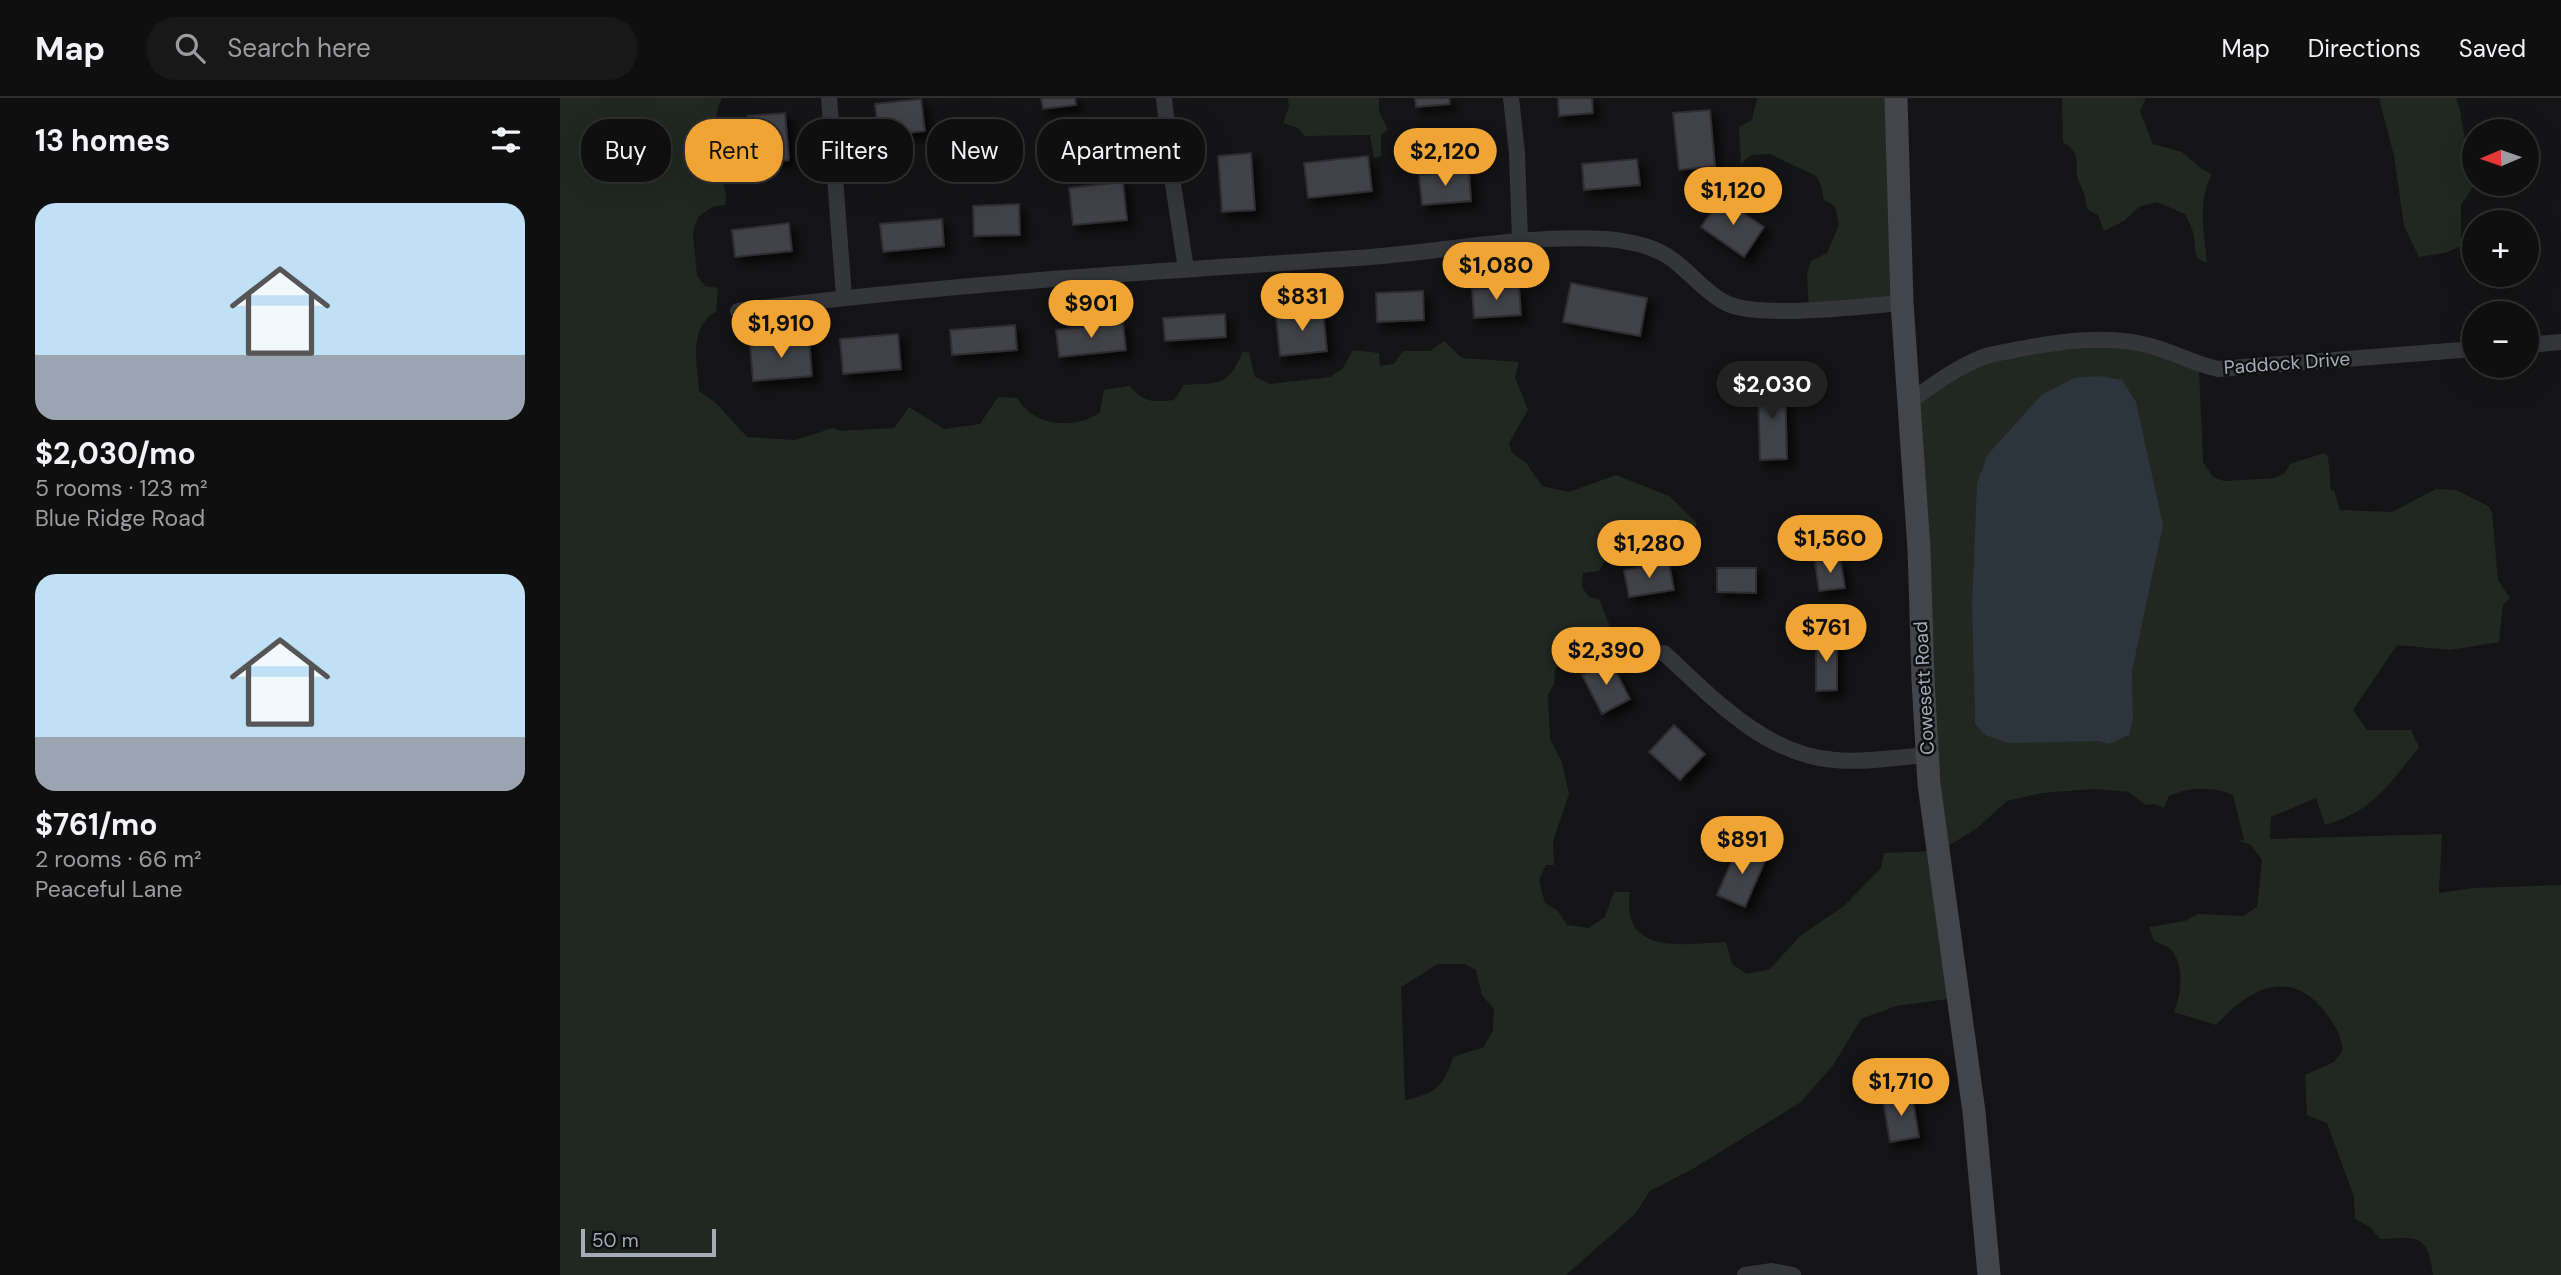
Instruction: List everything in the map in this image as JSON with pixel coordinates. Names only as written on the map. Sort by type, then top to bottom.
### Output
[{"type":"main road","name":"Cowesett Road","points":[[1896,98],[1902,303],[1927,755],[1938,858],[1974,1112],[1989,1275]]},
{"type":"street","points":[[830,98],[844,297]]},
{"type":"street","points":[[1164,98],[1186,269]]},
{"type":"street","points":[[1511,98],[1517,153],[1520,240]]},
{"type":"street","points":[[738,310],[844,297],[1186,269],[1364,258],[1520,240],[1608,239],[1659,251],[1726,304],[1754,310],[1902,303]]},
{"type":"street","name":"Paddock Drive","points":[[1909,402],[1949,373],[1985,356],[2048,344],[2099,339],[2150,345],[2198,365],[2218,369],[2462,350]]},
{"type":"street","points":[[2539,344],[2561,342]]},
{"type":"street","points":[[1664,653],[1746,726],[1789,749],[1834,760],[1927,755]]},
{"type":"street","points":[[1745,1275],[1764,1271],[1793,1275]]},
{"type":"shaded area","points":[[560,98],[722,98],[717,119],[685,119],[685,182],[722,182],[726,199],[725,205],[712,207],[698,217],[693,232],[697,276],[705,286],[718,288],[716,312],[701,327],[698,337],[697,370],[699,391],[716,403],[747,437],[795,440],[833,428],[840,431],[894,428],[909,407],[944,429],[980,424],[998,397],[1017,398],[1033,415],[1044,420],[1055,423],[1079,422],[1100,412],[1104,390],[1129,386],[1149,400],[1174,400],[1184,385],[1215,383],[1227,377],[1243,351],[1249,353],[1255,377],[1270,384],[1330,377],[1343,368],[1353,350],[1379,353],[1380,366],[1394,364],[1403,351],[1430,351],[1444,341],[1462,358],[1519,362],[1515,377],[1528,410],[1509,443],[1512,453],[1526,463],[1542,486],[1569,492],[1616,475],[1669,496],[1697,523],[1694,529],[1693,554],[1679,541],[1637,541],[1626,546],[1620,557],[1604,562],[1599,571],[1583,573],[1582,587],[1589,597],[1599,599],[1612,631],[1563,656],[1555,670],[1554,684],[1548,695],[1550,739],[1562,763],[1569,794],[1553,841],[1554,865],[1546,865],[1539,880],[1545,903],[1558,911],[1567,925],[1589,928],[1605,917],[1614,892],[1630,892],[1630,913],[1635,927],[1645,936],[1658,942],[1675,944],[1726,942],[1732,964],[1747,974],[1770,969],[1800,936],[1844,906],[1881,868],[1884,853],[1934,851],[1910,399],[1984,357],[2129,342],[2199,368],[2203,462],[2213,477],[2224,481],[2275,478],[2285,473],[2290,464],[2324,453],[2328,456],[2331,491],[2334,490],[2340,510],[2392,512],[2436,489],[2456,490],[2488,506],[2492,512],[2498,580],[2510,598],[2503,605],[2499,642],[2450,650],[2397,645],[2353,710],[2367,730],[2411,730],[2419,747],[2379,795],[2356,812],[2325,825],[2316,798],[2271,817],[2270,839],[2442,834],[2439,893],[2474,888],[2561,885],[2561,1275],[2433,1275],[2428,1251],[2419,1240],[2380,1239],[2370,1227],[2355,1219],[2354,1197],[2327,1123],[2307,1115],[2305,1075],[2334,1062],[2343,1050],[2334,1025],[2325,1012],[2297,989],[2283,986],[2255,993],[2228,1012],[2216,1025],[2174,1012],[2181,979],[2178,962],[2169,948],[2154,941],[2149,927],[2185,921],[2198,914],[2243,916],[2257,907],[2262,860],[2251,845],[2239,841],[2244,840],[2233,795],[2217,790],[2184,791],[2169,796],[2164,808],[2154,804],[2145,805],[2129,792],[2095,789],[2042,793],[2007,801],[1977,828],[1947,847],[1955,998],[1896,1006],[1861,1019],[1834,1064],[1801,1102],[1691,1170],[1650,1191],[1635,1214],[1566,1275],[560,1275]],"holes":[[[2074,378],[2132,671],[2133,719],[2109,744],[2098,741],[1985,735],[1975,724],[1973,602],[1988,454],[2041,395]],[[1438,964],[1465,964],[1476,970],[1482,995],[1494,1009],[1493,1030],[1484,1047],[1453,1057],[1446,1076],[1437,1088],[1405,1100],[1401,987]]]},
{"type":"shaded area","points":[[1288,98],[1379,98],[1379,111],[1388,130],[1381,134],[1381,156],[1374,158],[1370,135],[1305,136],[1298,128],[1283,123],[1289,107]]},
{"type":"shaded area","points":[[1757,98],[1895,98],[1901,296],[1809,308],[1807,274],[1811,261],[1827,253],[1839,225],[1835,206],[1824,200],[1816,176],[1770,154],[1751,155],[1741,164],[1739,127],[1752,120]]},
{"type":"shaded area","points":[[2062,98],[2146,98],[2140,111],[2153,144],[2182,152],[2212,174],[2203,206],[2207,263],[2196,255],[2193,232],[2185,214],[2157,202],[2139,207],[2124,221],[2104,231],[2098,215],[2087,209],[2077,176],[2076,157],[2063,142]]},
{"type":"shaded area","points":[[2379,98],[2456,98],[2462,122],[2462,196],[2467,196],[2461,205],[2461,246],[2445,253],[2419,257],[2404,226],[2394,156]]},
{"type":"shaded area","points":[[2100,376],[2122,380],[2136,402],[2163,525],[2132,671],[2133,719],[2129,735],[2109,744],[2098,741],[2009,743],[1985,735],[1975,724],[1972,603],[1977,483],[1988,454],[2041,395],[2074,378]]},
{"type":"building","points":[[1041,98],[1075,98],[1076,105],[1043,109]]},
{"type":"building","points":[[1415,98],[1449,98],[1450,104],[1416,107]]},
{"type":"building","points":[[1558,98],[1592,98],[1593,113],[1559,116]]},
{"type":"building","points":[[921,99],[925,131],[913,133],[913,119],[877,119],[875,104]]},
{"type":"building","points":[[1710,110],[1715,166],[1679,170],[1673,113]]},
{"type":"building","points":[[785,113],[789,160],[783,161],[783,119],[748,119],[748,116]]},
{"type":"building","points":[[1251,153],[1255,210],[1222,212],[1218,156]]},
{"type":"building","points":[[1368,156],[1372,191],[1308,198],[1304,163]]},
{"type":"building","points":[[1637,159],[1640,185],[1584,190],[1582,164]]},
{"type":"building","points":[[1469,171],[1471,201],[1422,205],[1419,175]]},
{"type":"building","points":[[1123,182],[1127,220],[1073,225],[1069,188]]},
{"type":"building","points":[[1721,198],[1764,227],[1744,257],[1701,227]]},
{"type":"building","points":[[1019,204],[1020,235],[974,236],[973,206]]},
{"type":"building","points":[[942,219],[944,246],[883,252],[880,224]]},
{"type":"building","points":[[789,223],[792,251],[735,257],[732,230]]},
{"type":"building","points":[[1571,283],[1647,298],[1640,336],[1563,322]]},
{"type":"building","points":[[1519,287],[1521,315],[1474,318],[1472,289]]},
{"type":"building","points":[[1423,291],[1424,320],[1377,322],[1376,293]]},
{"type":"building","points":[[1323,311],[1327,351],[1280,356],[1276,316]]},
{"type":"building","points":[[1225,314],[1226,337],[1165,341],[1163,318]]},
{"type":"building","points":[[1123,323],[1126,350],[1059,357],[1056,330]]},
{"type":"building","points":[[1015,325],[1017,350],[952,355],[950,330]]},
{"type":"building","points":[[898,334],[901,369],[843,374],[840,339]]},
{"type":"building","points":[[809,338],[812,376],[753,381],[750,343]]},
{"type":"building","points":[[1785,383],[1787,459],[1760,460],[1758,384]]},
{"type":"building","points":[[1840,558],[1845,588],[1819,591],[1815,561]]},
{"type":"building","points":[[1669,563],[1674,590],[1629,597],[1624,570]]},
{"type":"building","points":[[1717,568],[1756,568],[1756,593],[1717,592]]},
{"type":"building","points":[[1837,638],[1837,690],[1816,691],[1816,639]]},
{"type":"building","points":[[1610,660],[1630,699],[1602,714],[1582,675]]},
{"type":"building","points":[[1674,725],[1705,754],[1680,780],[1649,752]]},
{"type":"building","points":[[1739,844],[1767,856],[1745,907],[1717,895]]},
{"type":"building","points":[[1912,1095],[1919,1137],[1890,1142],[1883,1100]]}]
